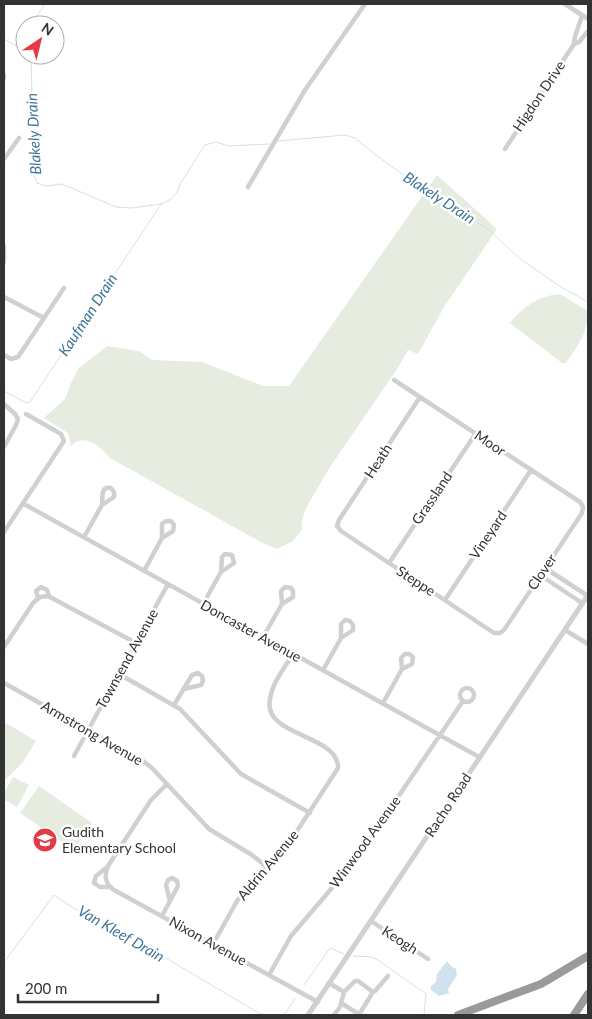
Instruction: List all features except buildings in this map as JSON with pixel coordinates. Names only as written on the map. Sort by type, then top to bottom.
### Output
[{"type":"highway","points":[[458,1015],[540,984],[588,956]]},
{"type":"highway","points":[[574,1015],[588,994]]},
{"type":"street","points":[[248,186],[305,90],[365,4]]},
{"type":"street","points":[[565,4],[588,19]]},
{"type":"street","name":"Higdon Drive","points":[[574,44],[574,38],[580,27],[582,15]]},
{"type":"street","name":"Higdon Drive","points":[[504,149],[574,44],[579,42],[588,31]]},
{"type":"street","points":[[4,159],[19,138]]},
{"type":"street","points":[[4,246],[4,262]]},
{"type":"street","points":[[4,355],[15,359],[22,353],[64,288]]},
{"type":"street","points":[[4,297],[44,318]]},
{"type":"street","name":"Moor","points":[[394,380],[580,502],[583,507]]},
{"type":"street","name":"Heath","points":[[338,526],[339,520],[420,397]]},
{"type":"street","points":[[4,404],[18,419],[4,447]]},
{"type":"street","points":[[4,532],[64,444],[61,434],[26,414]]},
{"type":"street","name":"Grassland","points":[[389,563],[476,433]]},
{"type":"street","name":"Vineyard","points":[[445,600],[531,470]]},
{"type":"street","name":"Doncaster Avenue","points":[[24,504],[479,758]]},
{"type":"street","points":[[84,538],[102,505]]},
{"type":"street","name":"Clover","points":[[497,634],[504,630],[582,513],[583,507]]},
{"type":"street","name":"Steppe","points":[[338,526],[340,531],[497,634]]},
{"type":"street","points":[[144,571],[162,538]]},
{"type":"street","points":[[545,568],[586,599]]},
{"type":"street","points":[[203,604],[221,572]]},
{"type":"street","points":[[540,575],[586,599]]},
{"type":"street","name":"Townsend Avenue","points":[[74,756],[168,584]]},
{"type":"street","points":[[38,598],[36,591],[41,587],[48,590],[49,596]]},
{"type":"street","points":[[4,647],[32,603],[38,598],[49,596],[136,643]]},
{"type":"street","name":"Racho Road","points":[[308,1015],[586,599]]},
{"type":"street","points":[[263,637],[282,604]]},
{"type":"street","points":[[565,630],[588,644]]},
{"type":"street","points":[[323,670],[341,638]]},
{"type":"street","name":"Aldrin Avenue","points":[[213,944],[237,901],[289,842],[336,774],[338,764],[333,753],[281,724],[272,714],[269,706],[271,694],[293,654]]},
{"type":"street","points":[[383,703],[402,669]]},
{"type":"street","points":[[174,705],[193,674],[198,673],[202,676],[203,681],[201,685],[184,689]]},
{"type":"street","points":[[119,674],[174,705],[241,774],[310,813]]},
{"type":"street","name":"Armstrong Avenue","points":[[4,683],[86,732],[142,761],[167,784],[209,829],[252,855],[266,866]]},
{"type":"street","name":"Winwood Avenue","points":[[269,975],[291,936],[354,862],[463,701]]},
{"type":"street","points":[[111,887],[107,882],[106,874],[108,868],[151,800],[167,784]]},
{"type":"street","name":"Nixon Avenue","points":[[108,868],[96,876],[94,881],[98,886],[111,887],[318,1002]]},
{"type":"street","points":[[162,916],[170,901]]},
{"type":"street","name":"Keogh","points":[[371,921],[428,959]]},
{"type":"street","points":[[341,1003],[360,1013],[373,992],[377,990],[388,976]]},
{"type":"street","points":[[334,1015],[341,1003],[344,992],[355,980],[373,992]]},
{"type":"street","points":[[330,983],[344,992]]},
{"type":"shaded area","points":[[437,175],[497,229],[444,307],[418,354],[408,350],[330,467],[306,508],[302,521],[302,530],[293,541],[277,549],[261,542],[110,458],[92,443],[81,440],[71,446],[68,433],[44,418],[65,399],[78,369],[107,346],[139,351],[152,360],[202,362],[263,386],[289,386]]},
{"type":"shaded area","points":[[560,294],[588,311],[584,332],[566,363],[562,363],[510,323],[532,303],[545,297]]},
{"type":"shaded area","points":[[4,722],[36,741],[23,762],[4,781]]},
{"type":"shaded area","points":[[13,777],[29,785],[17,807],[4,800],[4,793]]},
{"type":"shaded area","points":[[39,786],[92,823],[74,850],[20,813]]},
{"type":"water","points":[[447,961],[456,969],[457,975],[448,989],[449,993],[439,996],[431,990],[431,986],[436,982],[437,974]]},
{"type":"waterway","name":"Blakely Drain","points":[[38,15],[45,4]]},
{"type":"waterway","points":[[4,39],[15,45]]},
{"type":"waterway","name":"Blakely Drain","points":[[31,65],[34,175],[37,183],[46,186],[62,184],[116,207],[131,208],[162,204],[171,199],[177,192],[180,184],[205,145],[216,142],[228,146],[270,144]]},
{"type":"waterway","name":"Blakely Drain","points":[[278,141],[345,135],[355,138],[402,174],[489,230],[519,258],[561,287],[588,302]]},
{"type":"waterway","name":"Kaufman Drain","points":[[4,391],[26,403],[30,402],[161,204]]},
{"type":"waterway","name":"Van Kleef Drain","points":[[4,962],[54,895],[75,909],[159,954],[262,1015]]},
{"type":"waterway","name":"Van Kleef Drain","points":[[304,985],[330,948],[344,954]]},
{"type":"waterway","name":"Van Kleef Drain","points":[[353,956],[372,957],[378,960],[426,994],[424,1015]]},
{"type":"waterway","name":"Van Kleef Drain","points":[[284,1015],[295,999]]},
{"type":"place","name":"Gudith Elementary School","points":[[45,840]]}]
